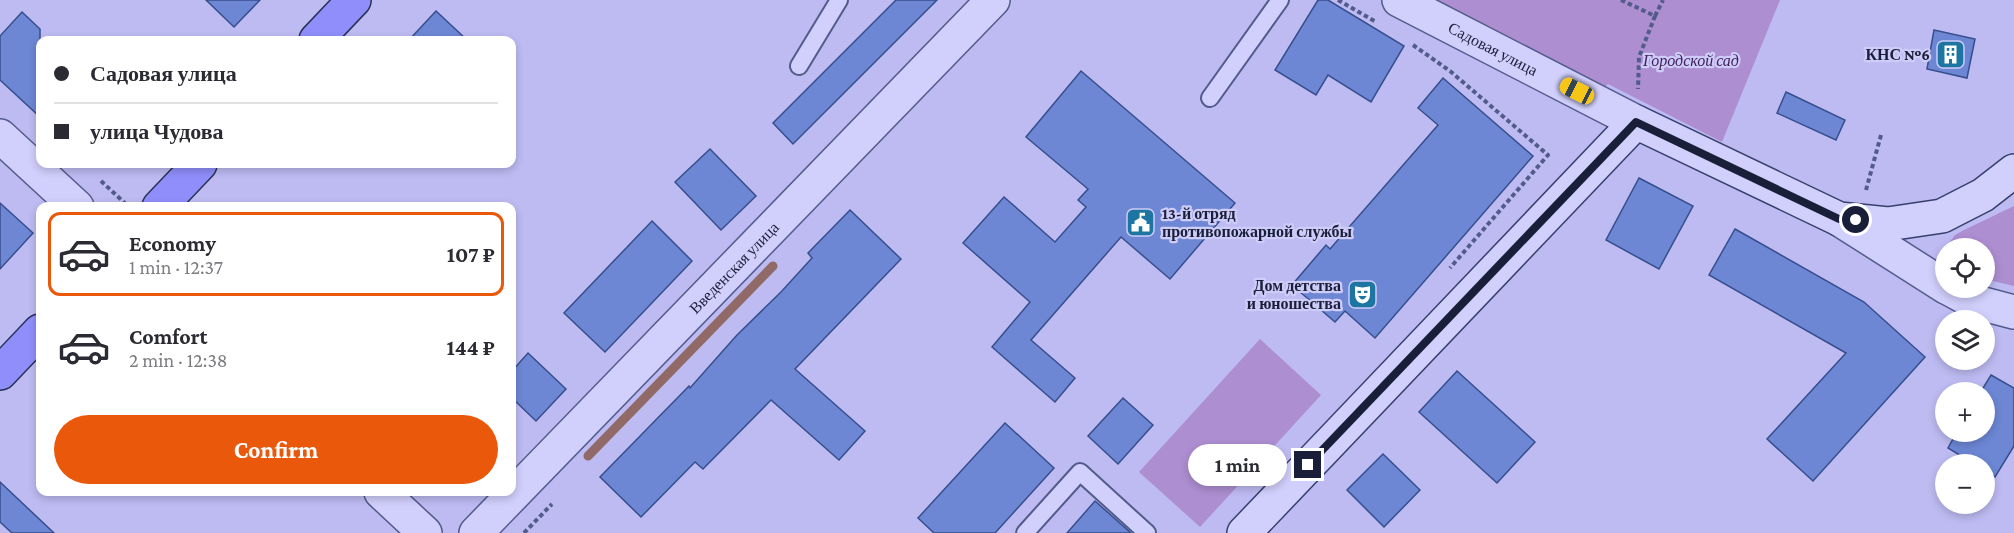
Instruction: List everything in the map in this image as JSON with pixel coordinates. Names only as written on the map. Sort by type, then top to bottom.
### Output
[{"type":"main road","points":[[320,36],[354,0]]},
{"type":"main road","points":[[164,202],[196,168]]},
{"type":"main road","points":[[0,373],[36,335]]},
{"type":"street","name":"Введенская улица","points":[[516,492],[993,0]]},
{"type":"street","name":"Садовая улица","points":[[1388,11],[1636,122],[1839,219],[1888,225],[1942,216],[1983,195],[2014,171]]},
{"type":"street","points":[[1244,533],[1636,122]]},
{"type":"street","points":[[3,145],[71,202]]},
{"type":"street","points":[[1839,219],[1935,279]]},
{"type":"street","points":[[1967,298],[2014,312]]},
{"type":"street","points":[[385,496],[425,533]]},
{"type":"street","name":"Введенская улица","points":[[476,533],[512,496]]},
{"type":"lane","points":[[799,66],[839,0]]},
{"type":"lane","points":[[1210,98],[1280,0]]},
{"type":"lane","points":[[1025,533],[1080,472],[1147,533]]},
{"type":"path","points":[[1338,0],[1388,11]]},
{"type":"path","points":[[1622,0],[1655,16]]},
{"type":"path","points":[[1636,122],[1639,57],[1663,0]]},
{"type":"path","points":[[1407,40],[1450,71],[1548,155],[1446,273]]},
{"type":"path","points":[[1839,219],[1860,201],[1866,191],[1881,135]]},
{"type":"path","points":[[101,182],[123,202]]},
{"type":"path","points":[[524,533],[555,500]]},
{"type":"green space","name":"Городской сад","points":[[1427,0],[1780,0],[1722,142],[1608,84],[1604,88]]},
{"type":"green space","points":[[2014,206],[2014,286],[1995,281],[1995,238],[1953,238],[1962,231]]},
{"type":"green space","points":[[1260,339],[1321,395],[1200,527],[1139,472]]},
{"type":"building","points":[[206,0],[260,0],[234,27]]},
{"type":"building","points":[[896,0],[937,0],[793,144],[773,123]]},
{"type":"building","points":[[1318,0],[1328,0],[1404,46],[1371,102],[1328,75],[1316,95],[1275,70]]},
{"type":"building","points":[[436,11],[463,36],[413,36]]},
{"type":"building","points":[[22,12],[40,29],[40,36],[36,36],[36,113],[0,80],[0,36]]},
{"type":"building","name":"КНС №6","points":[[1934,30],[1975,39],[1967,78],[1927,69]]},
{"type":"building","points":[[1081,71],[1235,203],[1170,279],[1121,237],[1031,340],[1075,378],[1055,402],[992,347],[1030,302],[963,243],[1004,197],[1055,242],[1086,207],[1078,200],[1088,189],[1026,137]]},
{"type":"building","points":[[1443,78],[1533,156],[1375,338],[1345,311],[1335,322],[1292,285],[1326,245],[1330,249],[1438,125],[1418,108]]},
{"type":"building","points":[[1786,92],[1845,120],[1836,140],[1777,113]]},
{"type":"building","points":[[710,149],[756,196],[721,230],[675,182]]},
{"type":"building","points":[[1639,178],[1693,206],[1659,269],[1606,240]]},
{"type":"building","points":[[0,203],[33,233],[0,269]]},
{"type":"building","points":[[850,210],[901,259],[795,369],[865,431],[839,460],[771,400],[703,469],[695,462],[641,517],[600,477],[689,386],[690,388],[737,335],[781,292],[812,258],[808,253]]},
{"type":"building","points":[[652,221],[692,261],[605,352],[564,313]]},
{"type":"building","points":[[1735,229],[1864,302],[1925,357],[1813,481],[1767,439],[1846,353],[1709,275]]},
{"type":"building","points":[[528,353],[566,389],[536,421],[516,402],[516,366]]},
{"type":"building","points":[[1457,371],[1535,442],[1497,483],[1419,412]]},
{"type":"building","points":[[1991,375],[2014,388],[2014,446],[1995,477],[1995,454],[1958,454],[1948,448],[1951,442],[1995,442],[1995,382],[1987,382]]},
{"type":"building","points":[[1123,398],[1153,425],[1118,464],[1088,436]]},
{"type":"building","points":[[1005,423],[1054,468],[995,533],[934,533],[918,518]]},
{"type":"building","points":[[1383,454],[1420,490],[1384,527],[1347,490]]},
{"type":"building","points":[[0,482],[54,533],[12,533],[0,522]]},
{"type":"building","points":[[1095,501],[1131,533],[1067,533]]},
{"type":"waterway","points":[[588,456],[773,266]]},
{"type":"place","name":"КНС №6","points":[[1951,54]]},
{"type":"place","name":"13-й отряд противопожарной службы","points":[[1141,222]]},
{"type":"place","name":"Дом детства и юношества","points":[[1362,294]]},
{"type":"route","points":[[1308,465],[1636,122],[1839,219],[1856,220]]}]
